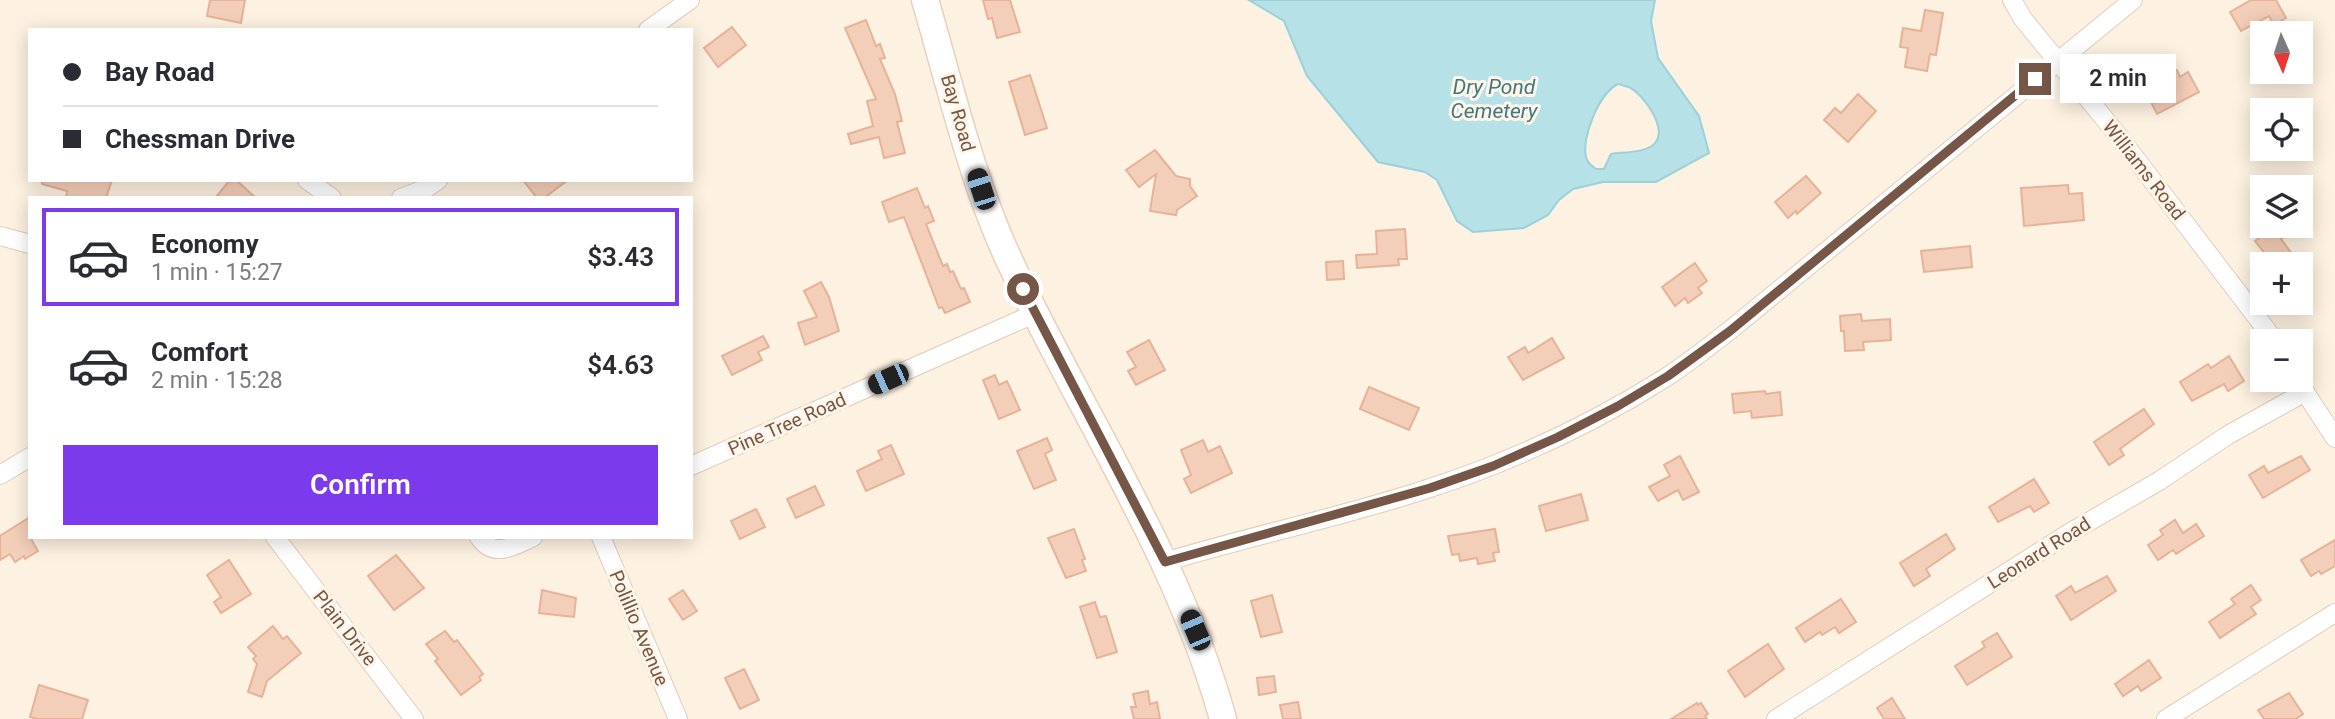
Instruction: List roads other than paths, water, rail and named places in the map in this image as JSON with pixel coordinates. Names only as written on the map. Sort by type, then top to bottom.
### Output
[{"type":"main road","name":"Bay Road","points":[[925,0],[988,207],[1003,246],[1165,562],[1195,630],[1223,719]]},
{"type":"street","points":[[651,28],[690,0]]},
{"type":"street","name":"Williams Road","points":[[2012,0],[2056,62],[2116,133],[2266,329]]},
{"type":"street","points":[[1165,562],[1430,488],[1493,466],[1618,406],[1668,376],[1730,331],[2133,0]]},
{"type":"street","points":[[310,182],[329,196]]},
{"type":"street","points":[[406,196],[435,182]]},
{"type":"street","points":[[0,236],[28,243]]},
{"type":"street","name":"Pine Tree Road","points":[[693,465],[1036,313]]},
{"type":"street","name":"Leonard Road","points":[[1776,719],[2066,535],[2159,481],[2292,392]]},
{"type":"street","points":[[2305,392],[2335,438]]},
{"type":"street","points":[[0,475],[28,458]]},
{"type":"street","name":"Plain Drive","points":[[277,539],[414,719]]},
{"type":"street","points":[[482,539],[488,547],[497,550],[528,539]]},
{"type":"street","name":"Polillio Avenue","points":[[602,539],[678,719]]},
{"type":"street","points":[[2166,719],[2335,613]]},
{"type":"water","name":"Dry Pond Cemetery","points":[[1249,0],[1655,0],[1651,21],[1658,58],[1699,116],[1709,153],[1656,182],[1603,182],[1573,189],[1559,200],[1548,215],[1524,228],[1473,232],[1457,221],[1437,180],[1425,172],[1378,162],[1307,76],[1284,21]],"holes":[[[1619,84],[1635,91],[1647,104],[1656,121],[1658,137],[1655,143],[1646,149],[1611,154],[1604,169],[1596,169],[1586,157],[1586,138],[1599,105],[1611,89]]]}]
